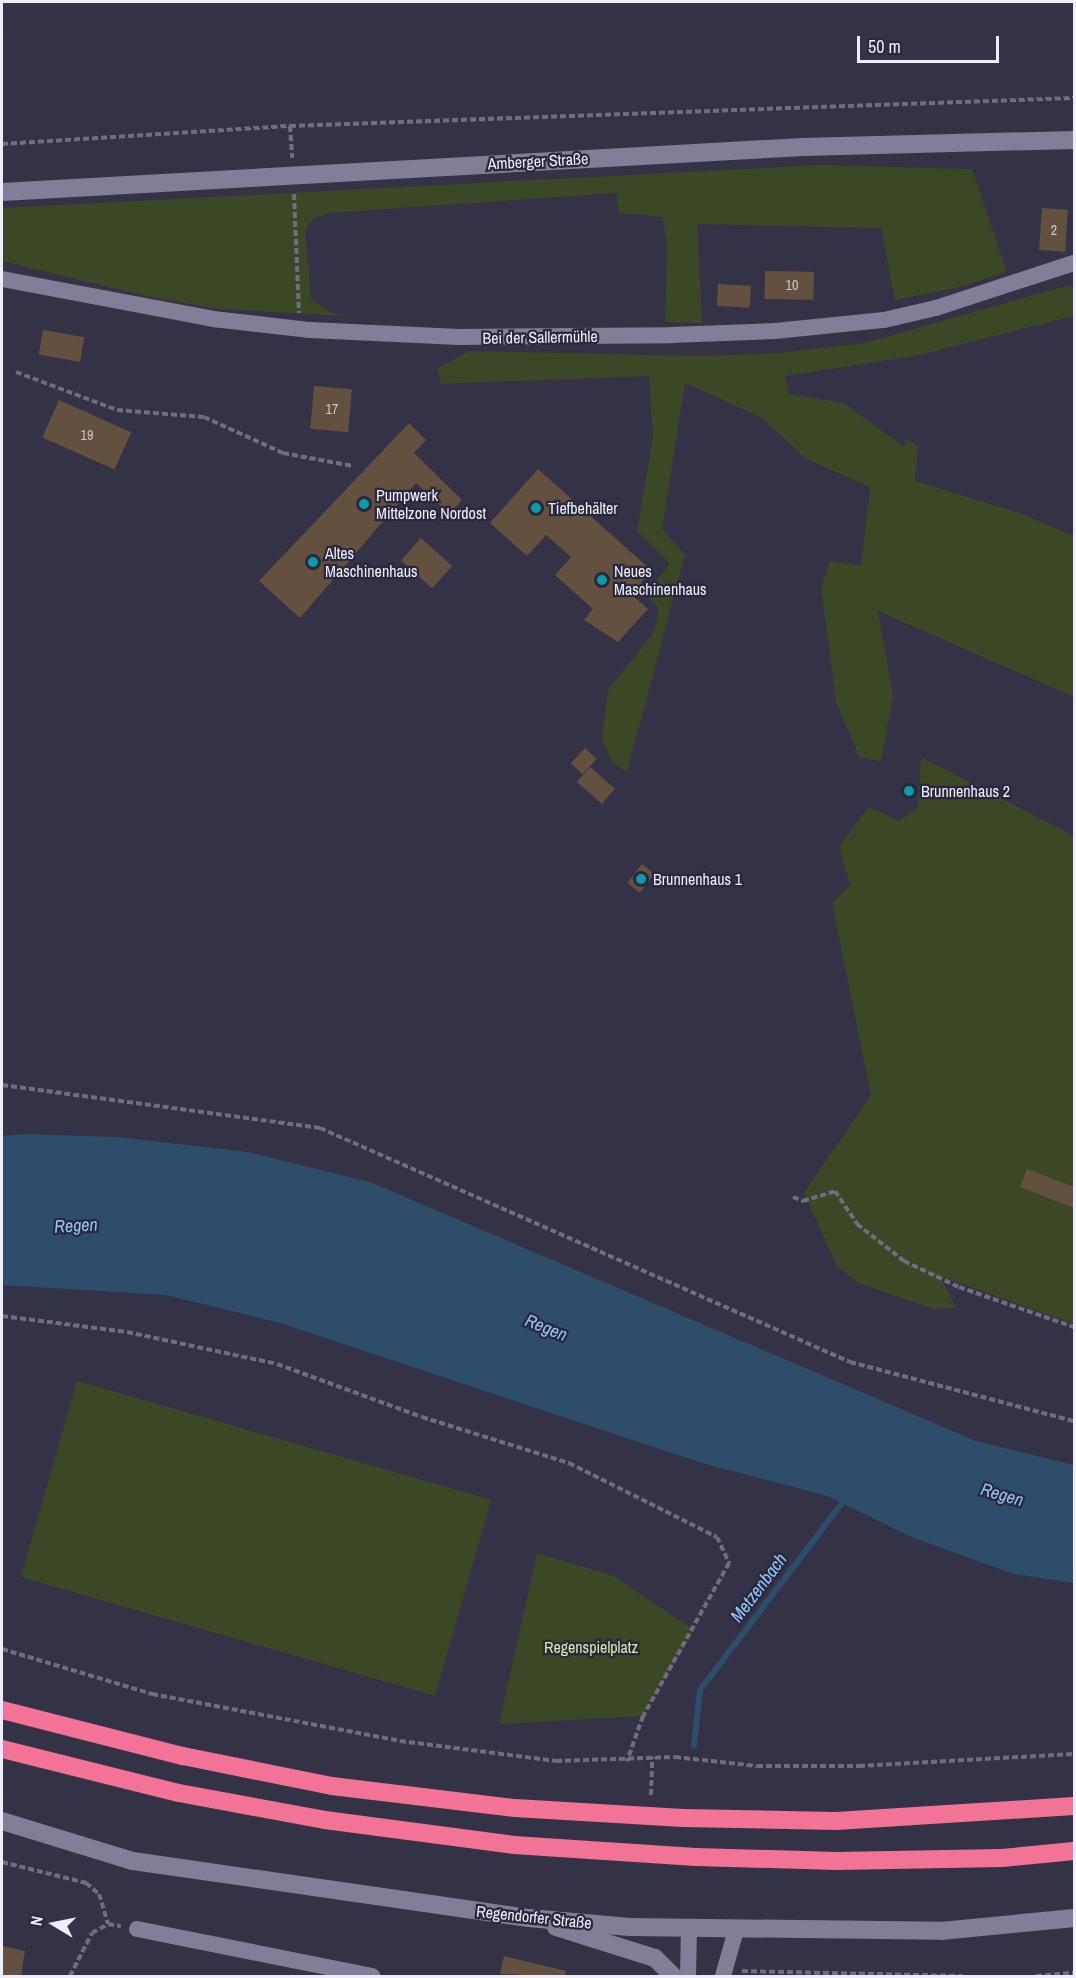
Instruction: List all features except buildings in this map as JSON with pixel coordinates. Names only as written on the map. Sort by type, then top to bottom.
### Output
[{"type":"highway","points":[[2,1710],[183,1756],[332,1786],[515,1808],[683,1818],[836,1821],[1074,1806]]},
{"type":"highway","points":[[2,1749],[179,1793],[291,1814],[514,1845],[696,1857],[836,1860],[1002,1858],[1074,1851]]},
{"type":"street","name":"Amberger Straße","points":[[2,192],[803,147],[1074,140]]},
{"type":"street","name":"Bei der Sallermühle","points":[[2,279],[213,319],[299,329],[459,338],[670,335],[843,326],[936,308],[1074,263]]},
{"type":"street","name":"Regendorfer Straße","points":[[2,1821],[133,1861],[529,1918],[689,1929],[941,1931],[1074,1917]]},
{"type":"street","points":[[529,1918],[655,1958],[673,1977]]},
{"type":"street","points":[[137,1929],[372,1977]]},
{"type":"street","points":[[688,1977],[689,1929]]},
{"type":"street","points":[[729,1974],[736,1930]]},
{"type":"path","points":[[2,144],[290,126],[1074,98]]},
{"type":"path","points":[[290,126],[292,162]]},
{"type":"path","points":[[294,194],[299,329]]},
{"type":"path","points":[[16,372],[117,410],[204,417],[283,453],[353,466]]},
{"type":"path","points":[[2,1085],[320,1128],[850,1362],[1074,1421]]},
{"type":"path","points":[[794,1197],[803,1201],[835,1191],[857,1224],[904,1261],[959,1287],[1074,1328]]},
{"type":"path","points":[[2,1316],[127,1332],[277,1364],[422,1417],[569,1463],[717,1537],[729,1563],[643,1716],[627,1761]]},
{"type":"path","points":[[2,1649],[152,1694],[399,1741],[556,1761],[627,1761],[652,1757],[757,1766],[859,1766],[1074,1754]]},
{"type":"path","points":[[651,1795],[652,1757]]},
{"type":"path","points":[[2,1862],[87,1883],[99,1894],[108,1924]]},
{"type":"path","points":[[70,1977],[92,1933],[108,1924],[137,1929]]},
{"type":"path","points":[[1036,1977],[1074,1973]]},
{"type":"path","points":[[729,1974],[963,1977]]},
{"type":"green space","points":[[819,165],[972,169],[1007,272],[960,287],[895,300],[881,228],[697,224],[702,323],[665,322],[667,244],[662,217],[619,213],[616,193],[329,213],[314,218],[305,230],[311,299],[327,311],[347,316],[218,309],[146,296],[2,261],[2,208]]},
{"type":"green space","points":[[1069,285],[1074,289],[1074,316],[915,356],[785,376],[789,394],[844,403],[904,447],[906,439],[918,446],[915,481],[1023,514],[1074,536],[1074,697],[878,611],[893,696],[881,761],[860,758],[836,702],[821,587],[830,561],[861,566],[870,487],[806,459],[762,418],[685,383],[662,529],[685,555],[627,772],[612,762],[602,738],[608,690],[654,632],[659,609],[646,594],[670,564],[637,531],[653,437],[649,376],[441,384],[437,369],[469,351],[701,356],[779,353],[865,343]]},
{"type":"green space","points":[[921,757],[1074,836],[1074,1324],[940,1276],[956,1308],[934,1309],[858,1283],[837,1266],[804,1193],[871,1095],[832,903],[850,885],[839,847],[868,807],[900,821],[918,806]]},
{"type":"green space","points":[[77,1381],[491,1500],[435,1696],[21,1577]]},
{"type":"green space","name":"Regenspielplatz","points":[[537,1553],[614,1576],[694,1630],[643,1716],[499,1724]]},
{"type":"water","name":"Regen","points":[[25,1134],[117,1137],[248,1152],[370,1182],[976,1441],[1074,1465],[1074,1583],[1014,1574],[911,1537],[828,1496],[702,1463],[280,1323],[166,1295],[2,1285],[2,1136]]},
{"type":"waterway","name":"Metzenbach","points":[[694,1745],[700,1690],[846,1498]]},
{"type":"place","name":"Pumpwerk Mittelzone Nordost","points":[[364,504]]},
{"type":"place","name":"Tiefbehälter","points":[[536,508]]},
{"type":"place","name":"Altes Maschinenhaus","points":[[313,562]]},
{"type":"place","name":"Neues Maschinenhaus","points":[[602,580]]},
{"type":"place","name":"Brunnenhaus 2","points":[[909,791]]},
{"type":"place","name":"Brunnenhaus 1","points":[[641,879]]}]
